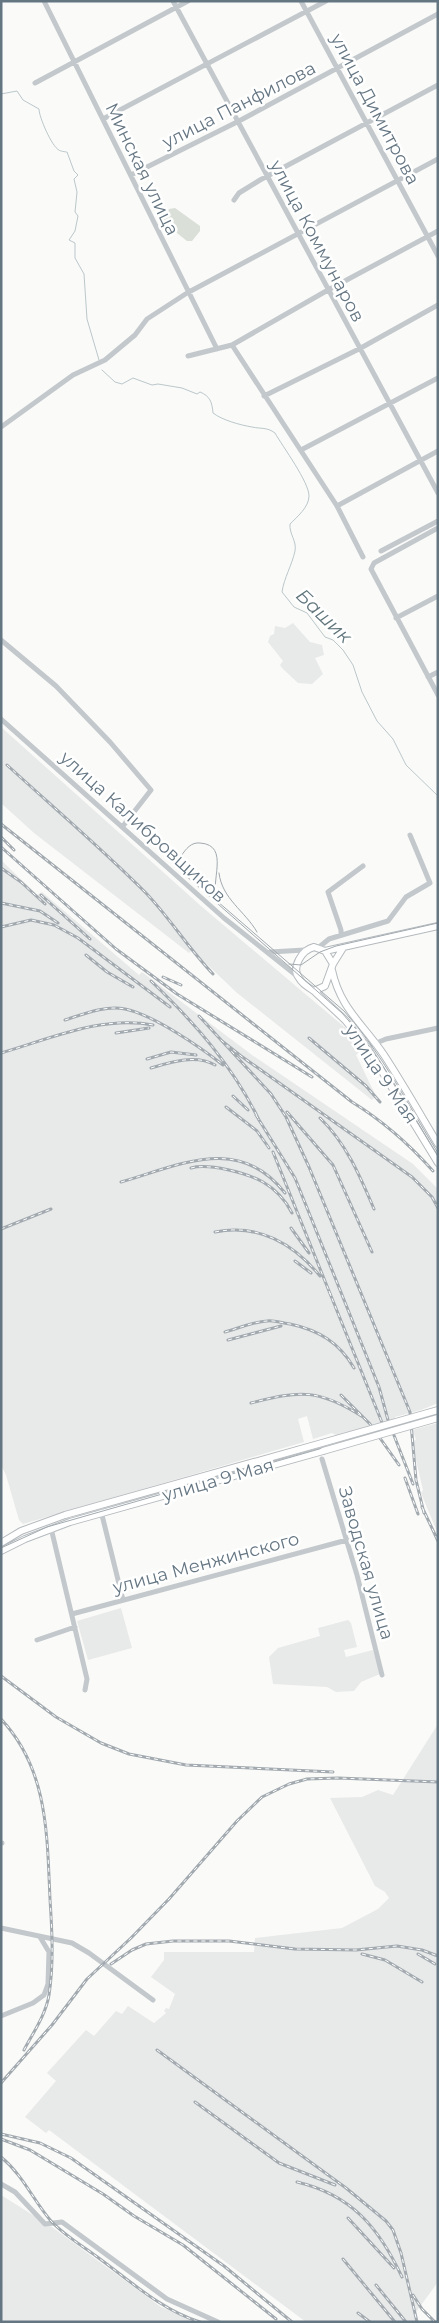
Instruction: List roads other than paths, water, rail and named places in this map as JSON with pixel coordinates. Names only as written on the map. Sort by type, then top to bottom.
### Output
[{"type":"main road","points":[[343,948],[325,986],[314,992],[297,976],[300,958],[305,950],[318,948],[325,951],[343,948],[438,926]]},
{"type":"main road","points":[[325,951],[333,967]]},
{"type":"main road","name":"улица 9 Мая","points":[[333,967],[335,983],[344,1004],[376,1043],[399,1077],[438,1144]]},
{"type":"main road","name":"улица 9 Мая","points":[[314,992],[345,1020],[367,1047],[438,1163]]},
{"type":"main road","name":"улица 9 Мая","points":[[1,1551],[51,1528],[322,1447],[438,1410]]},
{"type":"main road","name":"улица 9 Мая","points":[[1,1543],[48,1521],[100,1505],[438,1418]]},
{"type":"street","name":"улица Коммунаров","points":[[173,1],[438,493]]},
{"type":"street","points":[[35,83],[188,1]]},
{"type":"street","name":"улица Димитрова","points":[[301,1],[438,256]]},
{"type":"street","points":[[103,119],[326,1]]},
{"type":"street","name":"Минская улица","points":[[44,2],[131,175],[187,293],[217,349]]},
{"type":"street","name":"улица Панфилова","points":[[131,175],[238,121],[438,14]]},
{"type":"street","points":[[234,200],[240,193],[367,122],[438,85]]},
{"type":"street","points":[[1,427],[73,375],[105,360],[135,335],[147,319],[187,293],[438,159]]},
{"type":"street","points":[[188,356],[232,345],[328,290],[438,231]]},
{"type":"street","points":[[264,396],[359,349],[438,305]]},
{"type":"street","points":[[232,345],[337,506],[363,557]]},
{"type":"street","points":[[301,450],[438,378]]},
{"type":"street","points":[[337,506],[438,451]]},
{"type":"street","points":[[381,551],[438,521]]},
{"type":"street","points":[[438,528],[371,566],[371,572],[438,695]]},
{"type":"street","points":[[393,545],[396,551]]},
{"type":"street","points":[[396,618],[438,596]]},
{"type":"street","points":[[1,640],[56,686],[110,742],[150,790],[122,826]]},
{"type":"street","points":[[428,677],[438,672]]},
{"type":"street","name":"улица Калибровщиков","points":[[1,719],[224,918],[297,976]]},
{"type":"street","points":[[318,948],[329,938],[388,921],[406,897],[430,883],[410,836]]},
{"type":"street","points":[[341,934],[328,892],[363,866]]},
{"type":"street","points":[[269,952],[305,950]]},
{"type":"street","points":[[367,1047],[397,1036],[438,1028]]},
{"type":"street","name":"Заводская улица","points":[[322,1459],[358,1574],[382,1675]]},
{"type":"street","points":[[100,1505],[123,1600]]},
{"type":"street","points":[[51,1528],[87,1679],[86,1690]]},
{"type":"street","name":"улица Менжинского","points":[[72,1614],[347,1540]]},
{"type":"street","points":[[37,1640],[75,1627]]},
{"type":"street","points":[[1,1928],[40,1938],[72,1943],[89,1953],[109,1970],[153,2000]]},
{"type":"street","points":[[1,2016],[33,2003],[44,1996],[48,1984],[49,1952],[40,1938]]},
{"type":"street","points":[[1,2184],[14,2192],[45,2224],[62,2222],[167,2299],[218,2322]]},
{"type":"waterway","name":"Башик","points":[[1,94],[17,91],[23,100],[39,109],[43,125],[50,138],[56,148],[67,152],[74,171],[78,175],[74,179],[77,192],[75,212],[78,216],[75,231],[69,240],[75,243],[75,258],[84,274],[87,319],[99,360]]},
{"type":"waterway","name":"Башик","points":[[102,370],[115,382],[122,384],[133,378],[152,385],[158,384],[182,388],[197,394],[200,392],[208,398],[213,413],[217,416],[237,424],[267,429],[275,433],[305,482],[309,496],[305,508],[290,524],[295,551],[282,592],[294,607],[307,613],[325,637],[333,640],[343,650],[353,665],[362,692],[377,721],[393,739],[406,765],[438,796]]},
{"type":"tram line","points":[[438,1153],[383,1062],[344,1011],[217,901],[215,893],[217,857],[215,850],[209,845],[200,843],[189,846],[181,856],[181,868],[185,875],[342,1013],[382,1064],[438,1156]]},
{"type":"tram line","points":[[219,873],[229,898],[257,932]]},
{"type":"tram line","points":[[289,964],[301,965],[320,952],[336,946],[438,923]]},
{"type":"tram line","points":[[1,1548],[47,1527],[438,1415]]},
{"type":"railway","points":[[7,765],[145,892],[213,974]]},
{"type":"railway","points":[[1,824],[352,1102],[385,1125],[405,1142],[433,1171]]},
{"type":"railway","points":[[1,837],[14,850]]},
{"type":"railway","points":[[1,847],[116,949],[177,994],[312,1077]]},
{"type":"railway","points":[[1,868],[21,882],[45,904]]},
{"type":"railway","points":[[41,895],[90,939]]},
{"type":"railway","points":[[1,903],[40,911],[58,923]]},
{"type":"railway","points":[[1,927],[31,920],[54,925],[78,938],[170,1007]]},
{"type":"railway","points":[[86,955],[107,972],[133,987]]},
{"type":"railway","points":[[163,977],[181,985]]},
{"type":"railway","points":[[151,981],[182,1012],[225,1063],[249,1100],[259,1120]]},
{"type":"railway","points":[[65,1020],[110,1008],[137,1012],[190,1041],[223,1065]]},
{"type":"railway","points":[[199,1016],[222,1041]]},
{"type":"railway","points":[[1,1053],[57,1035],[95,1026],[115,1023],[153,1025]]},
{"type":"railway","points":[[116,1033],[149,1028]]},
{"type":"railway","points":[[309,1038],[366,1086],[380,1102]]},
{"type":"railway","points":[[424,1513],[416,1480],[410,1412],[309,1167],[286,1117],[271,1094],[222,1041],[412,1177],[432,1197],[438,1208]]},
{"type":"railway","points":[[147,1059],[171,1052],[196,1055]]},
{"type":"railway","points":[[151,1068],[183,1060],[200,1060],[215,1065]]},
{"type":"railway","points":[[233,1096],[248,1110]]},
{"type":"railway","points":[[226,1107],[257,1131],[269,1148]]},
{"type":"railway","points":[[287,1112],[333,1165],[372,1252]]},
{"type":"railway","points":[[256,1115],[295,1178],[379,1387],[388,1420],[413,1484]]},
{"type":"railway","points":[[320,1118],[345,1149],[358,1172],[374,1209]]},
{"type":"railway","points":[[273,1152],[331,1296]]},
{"type":"railway","points":[[121,1182],[187,1162],[228,1159],[248,1164],[267,1175],[285,1193]]},
{"type":"railway","points":[[191,1168],[217,1168],[238,1172],[256,1179],[276,1192],[292,1213]]},
{"type":"railway","points":[[1,1229],[51,1209]]},
{"type":"railway","points":[[291,1228],[309,1253]]},
{"type":"railway","points":[[215,1232],[246,1231],[274,1239],[299,1254],[320,1276]]},
{"type":"railway","points":[[295,1261],[311,1273]]},
{"type":"railway","points":[[329,1291],[383,1425]]},
{"type":"railway","points":[[225,1332],[251,1324],[270,1321],[300,1327],[319,1334],[335,1344],[354,1368]]},
{"type":"railway","points":[[228,1340],[281,1326]]},
{"type":"railway","points":[[251,1403],[297,1394],[309,1395],[334,1401],[363,1417]]},
{"type":"railway","points":[[341,1395],[370,1424],[399,1465]]},
{"type":"railway","points":[[405,1478],[418,1514]]},
{"type":"railway","points":[[422,1507],[438,1541]]},
{"type":"railway","points":[[1,1676],[56,1717],[101,1743],[129,1754],[186,1765],[333,1772]]},
{"type":"railway","points":[[1,1719],[16,1738],[28,1759],[36,1781],[42,1803],[48,1850],[52,1935],[51,1983],[45,2009],[24,2050]]},
{"type":"railway","points":[[1,2083],[52,2025],[87,1979],[169,1899],[237,1821],[262,1797],[289,1784],[307,1779],[338,1778],[438,1782]]},
{"type":"railway","points":[[111,1964],[132,1950],[146,1944],[173,1941],[229,1941],[295,1949],[356,1950],[397,1946],[422,1950],[438,1956]]},
{"type":"railway","points":[[362,1954],[385,1960],[422,1982]]},
{"type":"railway","points":[[418,1954],[435,1964]]},
{"type":"railway","points":[[157,2050],[346,2188],[386,2221],[393,2230],[401,2253],[417,2322]]},
{"type":"railway","points":[[195,2102],[279,2163],[335,2185]]},
{"type":"railway","points":[[1,2134],[40,2143],[71,2158],[224,2266],[292,2322]]},
{"type":"railway","points":[[1,2139],[30,2150],[183,2245],[276,2319]]},
{"type":"railway","points":[[1,2157],[16,2172],[51,2221],[61,2231],[159,2302],[186,2317],[200,2322]]},
{"type":"railway","points":[[297,2182],[333,2195],[362,2216],[384,2243],[402,2277]]},
{"type":"railway","points":[[348,2218],[394,2268]]},
{"type":"railway","points":[[343,2259],[395,2322]]},
{"type":"railway","points":[[376,2285],[406,2322]]},
{"type":"railway","points":[[413,2295],[422,2309],[435,2322]]},
{"type":"railway","points":[[358,2313],[370,2322]]}]
